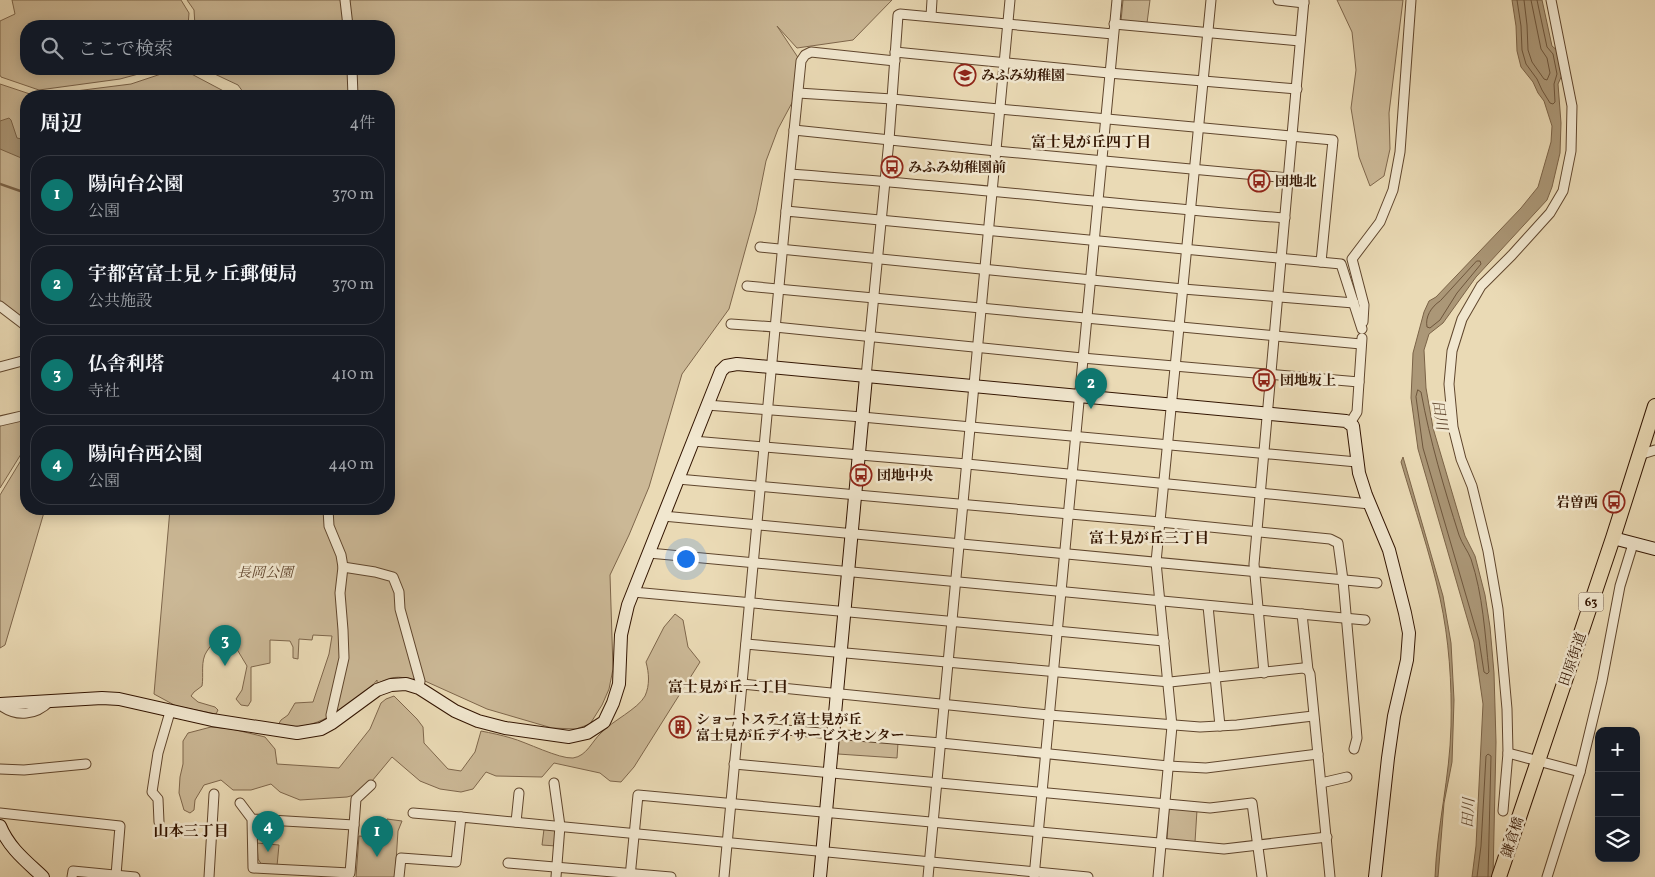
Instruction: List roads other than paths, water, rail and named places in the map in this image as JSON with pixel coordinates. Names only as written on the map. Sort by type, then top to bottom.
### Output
[{"type":"main road","name":"田原街道","points":[[1525,798],[1613,538],[1655,406]]},
{"type":"main road","name":"鎌倉橋","points":[[1499,877],[1525,798]]},
{"type":"street","points":[[345,0],[347,20]]},
{"type":"street","points":[[931,16],[932,0]]},
{"type":"street","points":[[928,877],[1010,0]]},
{"type":"street","points":[[1034,875],[1117,0]]},
{"type":"street","points":[[1158,877],[1172,726],[1156,562],[1210,0]]},
{"type":"street","points":[[1264,673],[1254,571],[1256,532],[1304,1],[1278,0]]},
{"type":"street","points":[[1350,423],[1357,412],[1364,305],[1352,259],[1380,222],[1393,190],[1400,152],[1411,0]]},
{"type":"street","points":[[1503,811],[1508,753],[1506,689],[1498,609],[1488,551],[1472,486],[1461,459],[1453,427],[1449,384],[1452,351],[1459,327],[1481,286],[1543,220],[1563,191],[1571,151],[1572,106],[1551,0]]},
{"type":"street","points":[[820,877],[889,140],[898,15],[931,16],[1113,34]]},
{"type":"street","points":[[1114,24],[1300,41]]},
{"type":"street","points":[[724,877],[782,250],[801,61],[805,55],[811,52],[1004,63],[1297,89]]},
{"type":"street","points":[[353,75],[353,90]]},
{"type":"street","points":[[798,93],[892,99],[1332,140],[1321,262]]},
{"type":"street","points":[[794,130],[1288,178]]},
{"type":"street","points":[[790,174],[1285,218]]},
{"type":"street","points":[[786,211],[1341,264],[1362,329]]},
{"type":"street","points":[[760,247],[1182,289],[1354,303]]},
{"type":"street","points":[[747,286],[1361,344]]},
{"type":"street","points":[[0,306],[20,322]]},
{"type":"street","points":[[0,316],[10,314]]},
{"type":"street","points":[[731,324],[1082,358],[1359,382]]},
{"type":"street","points":[[0,367],[20,362]]},
{"type":"street","points":[[0,705],[102,698],[119,699],[170,712],[261,729],[296,733],[321,728],[332,723],[377,690],[391,685],[406,684],[420,688],[455,711],[496,725],[569,737],[587,733],[604,722],[613,703],[619,684],[621,635],[628,605],[707,405],[721,371],[726,366],[737,364],[772,367],[1346,421],[1353,426],[1359,473],[1394,565],[1409,633],[1408,660],[1394,716],[1374,877]]},
{"type":"street","points":[[707,405],[862,417],[1075,438],[1357,462]]},
{"type":"street","points":[[0,421],[20,416]]},
{"type":"street","points":[[693,441],[967,464],[1370,504]]},
{"type":"street","points":[[1639,455],[1655,450]]},
{"type":"street","points":[[678,480],[963,504],[1330,539],[1338,543],[1343,580],[1356,738],[1354,749]]},
{"type":"street","points":[[328,515],[329,526],[341,555],[343,567],[340,593],[344,658],[331,715],[332,723]]},
{"type":"street","points":[[663,516],[1377,583]]},
{"type":"street","points":[[1613,538],[1655,549]]},
{"type":"street","points":[[1547,877],[1580,772],[1602,681],[1620,586],[1633,544]]},
{"type":"street","points":[[648,553],[1061,590],[1365,620]]},
{"type":"street","points":[[343,567],[393,577],[420,681],[420,688]]},
{"type":"street","points":[[633,592],[1164,641]]},
{"type":"street","points":[[1208,606],[1220,726]]},
{"type":"street","points":[[1302,614],[1310,674],[1330,877]]},
{"type":"street","points":[[746,644],[1168,682],[1302,668],[1308,670]]},
{"type":"street","points":[[742,684],[1172,726],[1220,726],[1314,716]]},
{"type":"street","points":[[159,822],[158,799],[152,792],[158,753],[170,712]]},
{"type":"street","points":[[738,726],[1206,768],[1318,754]]},
{"type":"street","points":[[1508,753],[1580,772]]},
{"type":"street","points":[[0,769],[24,770],[86,764]]},
{"type":"street","points":[[734,764],[1210,808],[1252,803],[1262,877]]},
{"type":"street","points":[[1321,784],[1347,777]]},
{"type":"street","points":[[554,783],[560,826],[556,877]]},
{"type":"street","points":[[240,802],[252,819],[253,868],[350,875],[356,799],[371,785]]},
{"type":"street","points":[[516,822],[519,793]]},
{"type":"street","points":[[208,877],[214,794]]},
{"type":"street","points":[[631,875],[638,794],[1224,849],[1327,837]]},
{"type":"street","points":[[0,813],[120,826],[116,875]]},
{"type":"street","points":[[413,813],[930,862],[1034,875],[1088,877]]},
{"type":"street","points":[[398,877],[401,858],[456,862],[461,817]]},
{"type":"street","points":[[252,819],[354,825]]},
{"type":"street","points":[[0,826],[15,851],[44,877]]},
{"type":"street","points":[[508,863],[671,877]]},
{"type":"street","points":[[72,877],[73,871],[135,877]]},
{"type":"water","points":[[1512,0],[1542,0],[1552,46],[1558,51],[1562,75],[1558,84],[1561,123],[1560,153],[1552,187],[1547,200],[1476,277],[1443,323],[1429,334],[1424,350],[1426,388],[1433,428],[1465,536],[1475,556],[1485,595],[1490,627],[1494,673],[1496,742],[1493,877],[1472,877],[1476,846],[1483,704],[1474,642],[1418,449],[1411,398],[1413,353],[1424,312],[1429,301],[1436,297],[1521,208],[1538,187],[1551,142],[1552,126],[1544,101],[1533,82],[1521,67],[1517,51]]},
{"type":"water","points":[[9,118],[11,120],[17,138],[20,139],[20,157],[0,149],[0,121]]},
{"type":"water","points":[[1403,457],[1443,596],[1451,643],[1454,700],[1452,762],[1444,803],[1438,877],[1435,877],[1436,858],[1450,745],[1449,661],[1446,629],[1440,598],[1427,547],[1401,462]]},
{"type":"waterway","points":[[0,184],[20,191]]},
{"type":"place","name":"みふみ幼稚園","points":[[965,75]]},
{"type":"place","name":"みふみ幼稚園前","points":[[892,167]]},
{"type":"place","name":"団地北","points":[[1259,181]]},
{"type":"place","name":"団地坂上","points":[[1264,380]]},
{"type":"place","name":"宇都宮富士見ヶ丘郵便局","points":[[1091,409]]},
{"type":"place","name":"団地中央","points":[[861,475]]},
{"type":"place","name":"岩曽西","points":[[1614,502]]},
{"type":"place","name":"仏舎利塔","points":[[225,666]]},
{"type":"place","name":"ショートステイ富士見が丘 富士見が丘デイサービスセンター","points":[[680,727]]},
{"type":"place","name":"陽向台西公園","points":[[268,852]]},
{"type":"place","name":"陽向台公園","points":[[377,857]]},
{"type":"district","name":"富士見が丘四丁目","points":[[1091,142]]},
{"type":"district","name":"富士見が丘三丁目","points":[[1149,538]]},
{"type":"district","name":"富士見が丘一丁目","points":[[728,687]]},
{"type":"district","name":"山本三丁目","points":[[191,831]]},
{"type":"water label","name":"田川","points":[[1440,415]]},
{"type":"water label","name":"田川","points":[[1468,813]]},
{"type":"park label","name":"長岡公園","points":[[265,572]]}]
